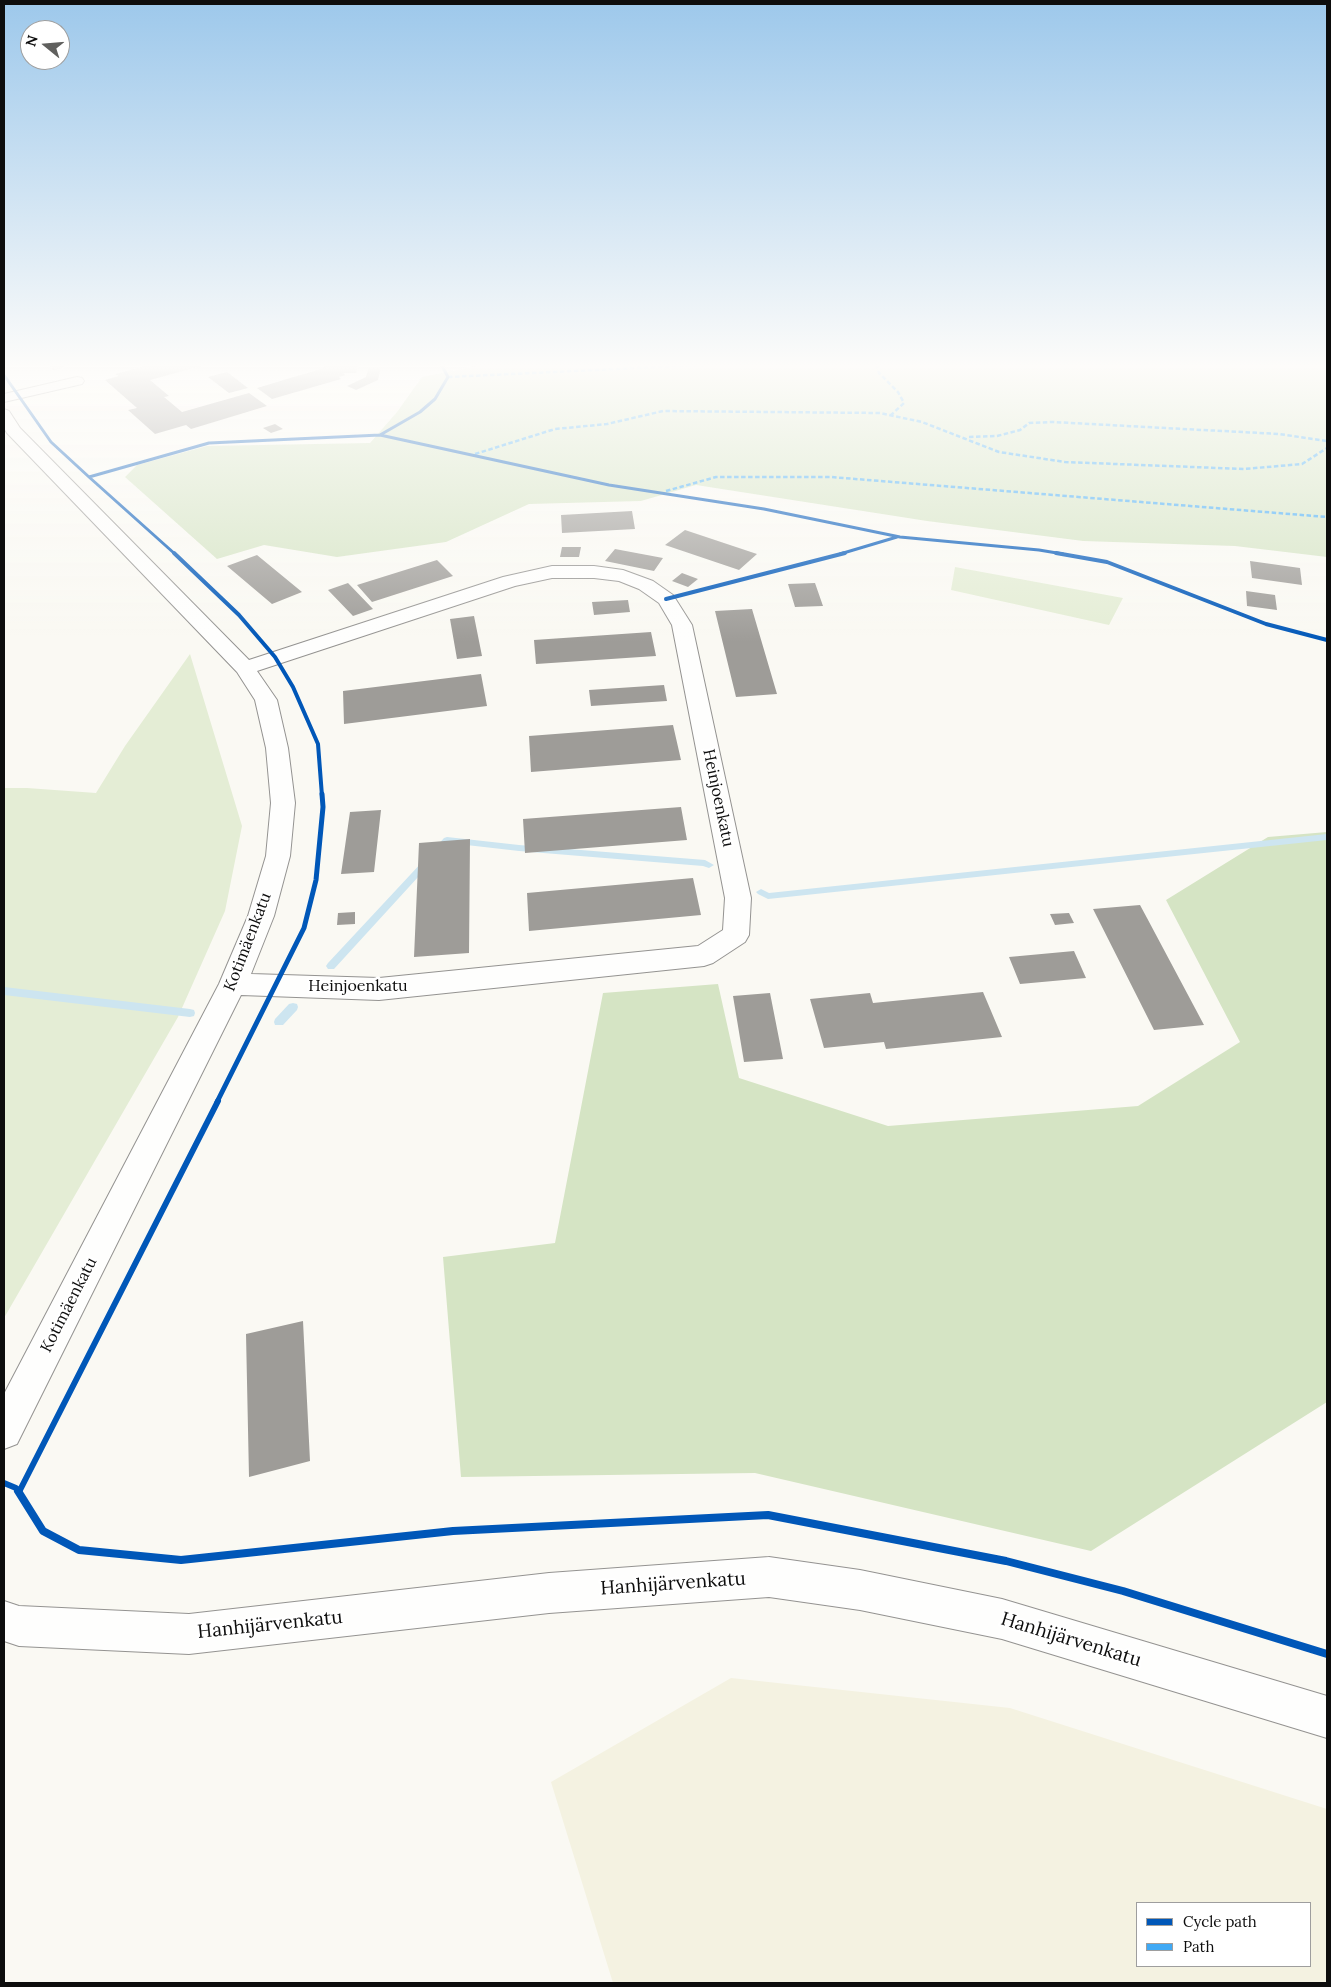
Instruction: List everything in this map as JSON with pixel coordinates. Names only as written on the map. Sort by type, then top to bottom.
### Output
[{"type":"street","name":"Kotimäenkatu","points":[[4,1431],[233,984],[261,916],[278,856],[283,803],[277,748],[266,700],[245,668],[38,457]]},
{"type":"street","name":"Heinjoenkatu","points":[[233,984],[379,989],[704,956],[736,935],[738,898],[682,625],[666,599],[646,585],[623,576],[594,572],[552,572],[518,579],[245,668]]},
{"type":"street","name":"Hanhijärvenkatu","points":[[4,1621],[19,1626],[189,1634],[549,1593],[769,1577],[860,1590],[1002,1619],[1327,1717]]},
{"type":"shaded area","points":[[731,1678],[1010,1708],[1327,1809],[1327,1983],[613,1983],[551,1782]]},
{"type":"green space","points":[[167,457],[1327,457],[1327,557],[1235,546],[1083,541],[927,521],[696,485],[641,501],[529,504],[446,542],[337,557],[264,545],[217,559],[125,477],[137,465]]},
{"type":"green space","points":[[955,567],[1123,598],[1109,625],[951,590]]},
{"type":"green space","points":[[190,654],[242,826],[225,911],[178,1017],[4,1318],[4,788],[96,793],[125,746]]},
{"type":"green space","points":[[1327,832],[1327,1402],[1091,1551],[755,1473],[461,1477],[443,1257],[555,1243],[603,993],[718,984],[739,1078],[888,1126],[1138,1106],[1240,1042],[1166,900],[1268,837]]},
{"type":"building","points":[[632,511],[635,529],[562,533],[561,515]]},
{"type":"building","points":[[685,530],[757,554],[739,570],[665,545]]},
{"type":"building","points":[[562,547],[581,547],[579,557],[560,557]]},
{"type":"building","points":[[615,549],[663,558],[654,571],[605,561]]},
{"type":"building","points":[[257,555],[302,592],[272,604],[227,566]]},
{"type":"building","points":[[437,560],[453,576],[372,602],[357,585]]},
{"type":"building","points":[[1250,561],[1300,568],[1302,585],[1252,578]]},
{"type":"building","points":[[682,573],[698,579],[688,587],[672,581]]},
{"type":"building","points":[[348,583],[373,609],[353,616],[328,590]]},
{"type":"building","points":[[815,583],[823,606],[795,607],[788,584]]},
{"type":"building","points":[[1246,591],[1275,595],[1277,610],[1247,606]]},
{"type":"building","points":[[628,600],[630,612],[594,615],[592,602]]},
{"type":"building","points":[[752,609],[777,694],[736,697],[715,611]]},
{"type":"building","points":[[474,616],[482,656],[457,659],[450,619]]},
{"type":"building","points":[[651,632],[656,656],[536,664],[534,640]]},
{"type":"building","points":[[481,674],[487,706],[344,724],[343,691]]},
{"type":"building","points":[[664,685],[667,701],[591,706],[589,690]]},
{"type":"building","points":[[673,725],[681,760],[531,772],[529,736]]},
{"type":"building","points":[[681,807],[687,840],[525,853],[523,819]]},
{"type":"building","points":[[381,810],[374,872],[341,874],[350,812]]},
{"type":"building","points":[[470,839],[469,953],[414,957],[419,843]]},
{"type":"building","points":[[693,878],[701,915],[529,931],[527,893]]},
{"type":"building","points":[[1140,905],[1204,1025],[1154,1030],[1093,909]]},
{"type":"building","points":[[355,912],[355,924],[337,925],[338,913]]},
{"type":"building","points":[[1069,913],[1074,923],[1055,925],[1050,914]]},
{"type":"building","points":[[1074,951],[1086,978],[1020,984],[1009,957]]},
{"type":"building","points":[[983,992],[1002,1037],[886,1049],[884,1042],[824,1048],[810,999],[870,993],[873,1003]]},
{"type":"building","points":[[770,993],[783,1059],[744,1062],[733,996]]},
{"type":"building","points":[[303,1321],[310,1461],[249,1477],[246,1334]]},
{"type":"waterway","points":[[761,892],[768,896],[1327,837]]},
{"type":"waterway","points":[[438,850],[447,840],[519,848],[705,863],[709,865]]},
{"type":"waterway","points":[[331,966],[427,862]]},
{"type":"waterway","points":[[4,991],[190,1013]]},
{"type":"waterway","points":[[279,1022],[293,1007]]},
{"type":"marked path","points":[[1030,457],[1065,462],[1244,469],[1302,464],[1313,457]]},
{"type":"marked path","points":[[666,491],[716,477],[831,477],[1327,517]]},
{"type":"cycle path","points":[[67,457],[89,477],[161,457]]},
{"type":"cycle path","points":[[480,457],[609,485],[764,509],[900,537],[1039,550],[1107,562],[1266,624],[1327,640]]},
{"type":"cycle path","points":[[19,1492],[277,985],[304,928],[316,880],[323,807],[318,744],[293,687],[275,657],[239,615],[182,560],[89,477]]},
{"type":"cycle path","points":[[666,599],[860,549],[897,537]]},
{"type":"cycle path","points":[[4,1483],[16,1488],[43,1531],[79,1550],[181,1560],[453,1531],[768,1515],[1006,1561],[1123,1591],[1327,1654]]}]
